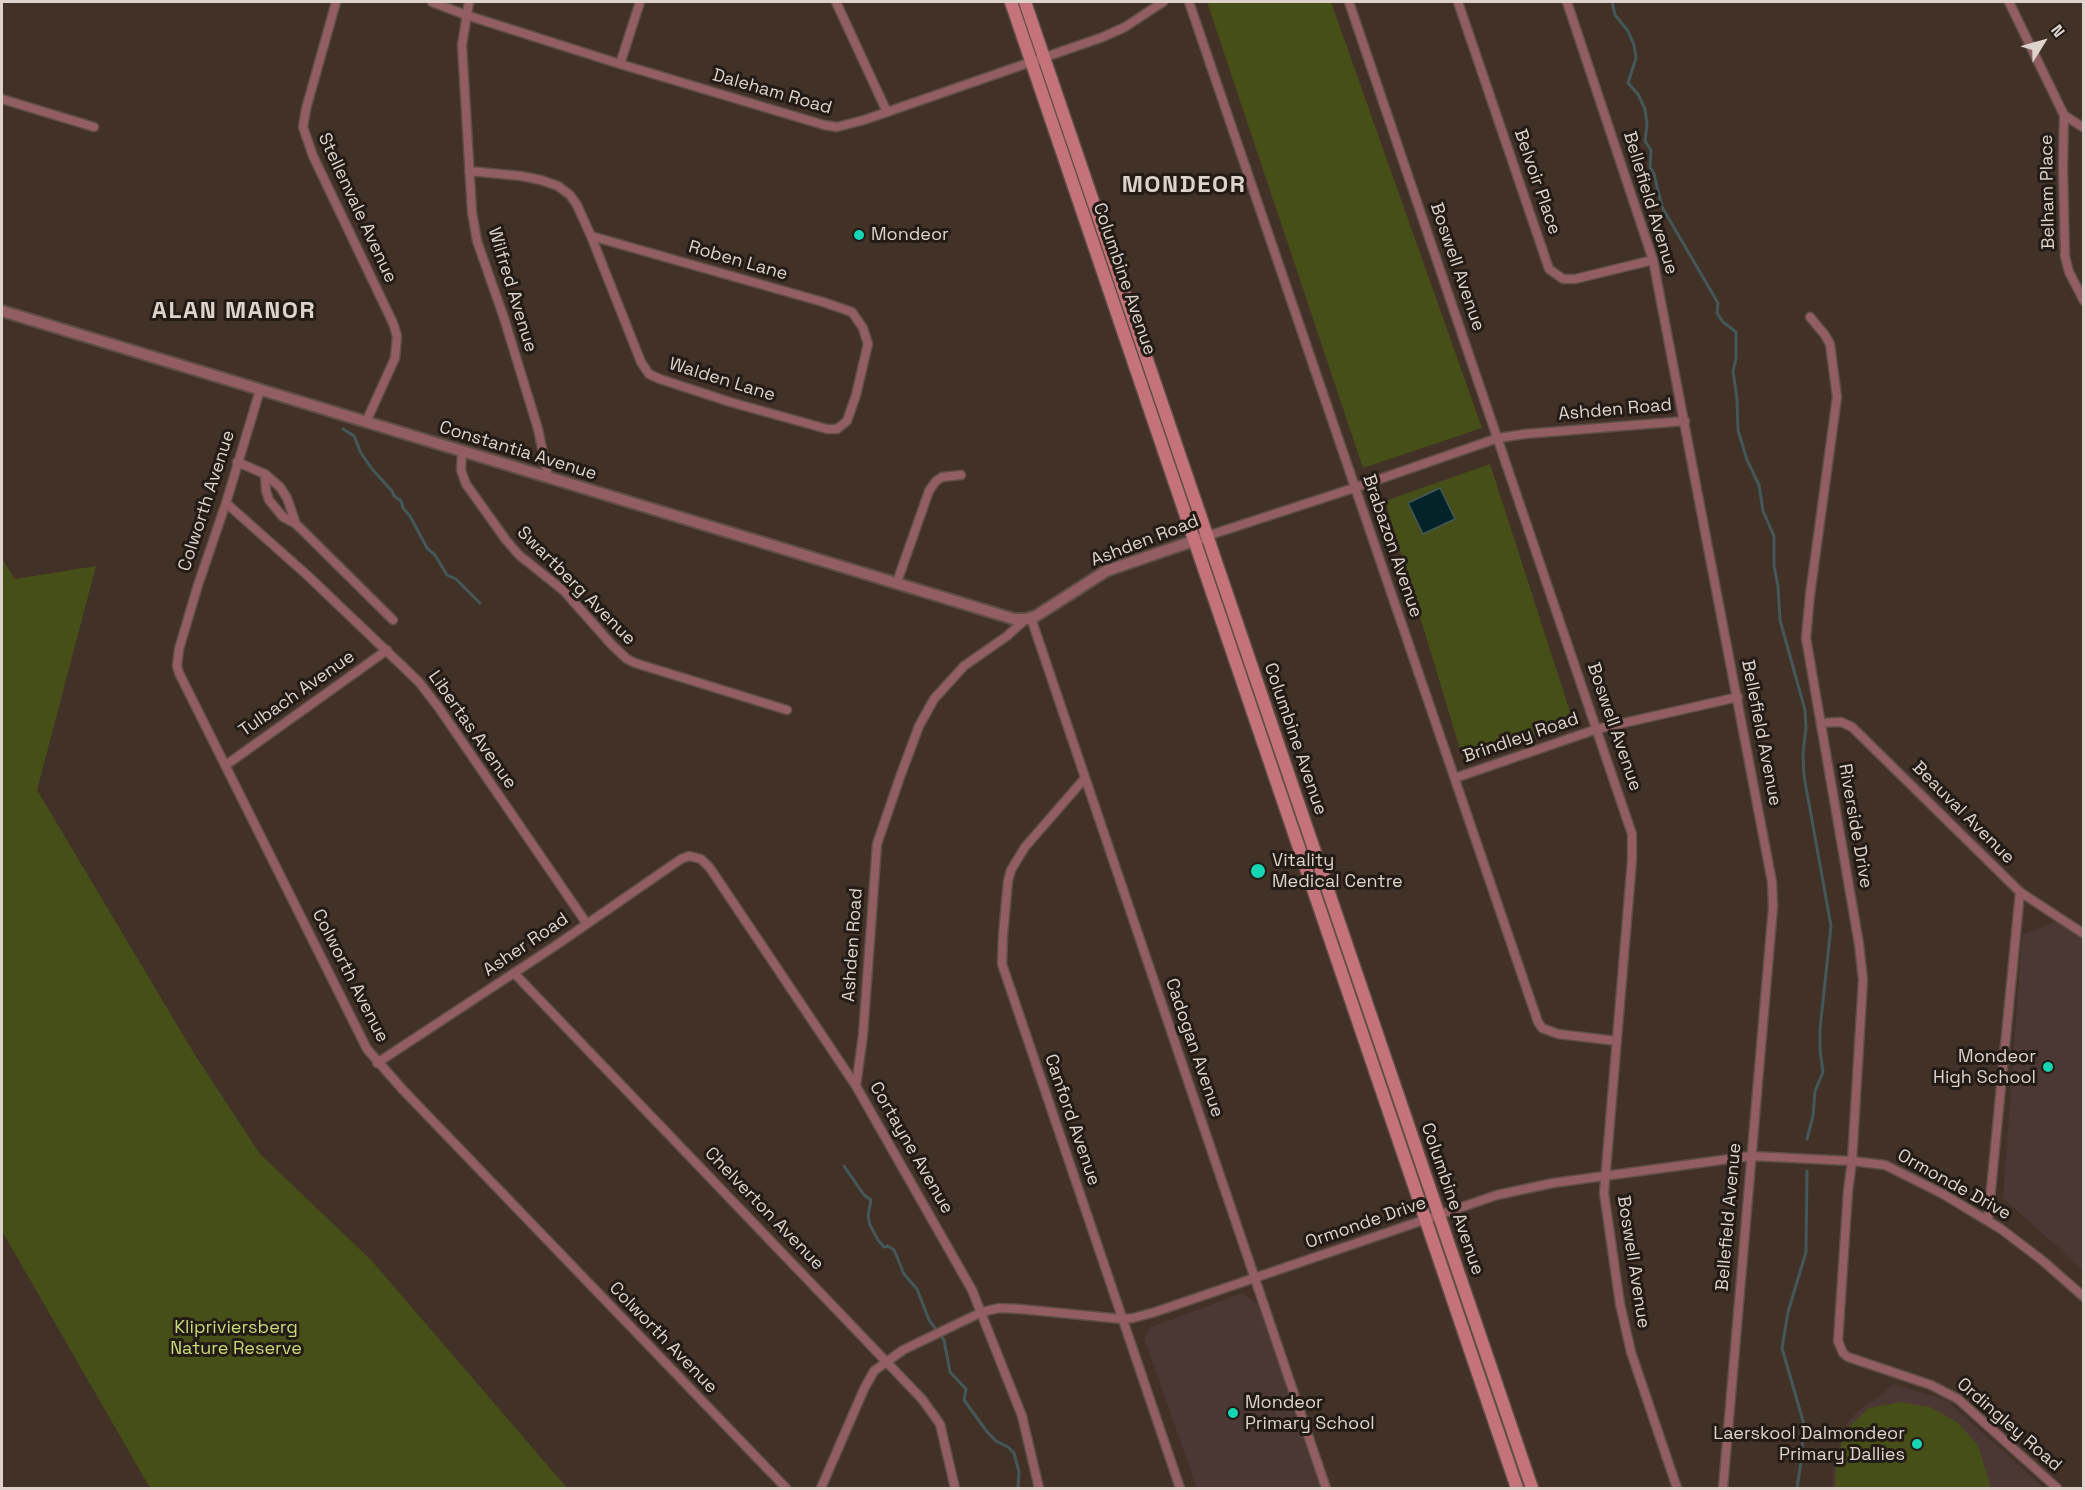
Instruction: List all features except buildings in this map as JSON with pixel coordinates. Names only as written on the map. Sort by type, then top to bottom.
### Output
[{"type":"main road","name":"Columbine Avenue","points":[[1011,2],[1517,1488]]},
{"type":"main road","name":"Columbine Avenue","points":[[1025,2],[1532,1488]]},
{"type":"main road","points":[[1086,224],[1099,219]]},
{"type":"main road","points":[[1140,379],[1153,375]]},
{"type":"main road","points":[[1253,711],[1265,706]]},
{"type":"main road","points":[[1310,878],[1323,876]]},
{"type":"main road","points":[[1366,1045],[1380,1042]]},
{"type":"main road","points":[[1488,1402],[1501,1398]]},
{"type":"street","name":"Stellenvale Avenue","points":[[336,2],[303,127],[313,156],[393,323],[397,336],[395,358],[366,422]]},
{"type":"street","name":"Daleham Road","points":[[432,2],[620,64],[832,127],[845,126],[887,112],[1116,32],[1163,2]]},
{"type":"street","name":"Wilfred Avenue","points":[[469,2],[463,53],[472,212],[477,241],[504,318],[538,429],[548,477]]},
{"type":"street","points":[[620,64],[640,2]]},
{"type":"street","points":[[836,2],[887,112]]},
{"type":"street","name":"Brabazon Avenue","points":[[1189,2],[1538,1022],[1542,1028],[1557,1034],[1617,1041]]},
{"type":"street","name":"Boswell Avenue","points":[[1349,2],[1630,824],[1633,845],[1604,1193],[1616,1276],[1631,1352],[1677,1488]]},
{"type":"street","name":"Belvoir Place","points":[[1458,2],[1549,268],[1563,279],[1575,279],[1653,260]]},
{"type":"street","name":"Bellefield Avenue","points":[[1567,2],[1653,260],[1772,882],[1773,894],[1723,1488]]},
{"type":"street","points":[[2008,2],[2064,115],[2084,128]]},
{"type":"street","points":[[2,99],[94,127]]},
{"type":"street","name":"Belham Place","points":[[2064,115],[2062,168],[2065,256],[2084,301]]},
{"type":"street","name":"Walden Lane","points":[[469,171],[521,176],[558,186],[570,195],[591,236],[641,362],[649,374],[660,379],[730,402],[834,430],[847,421],[856,395],[868,349],[866,333]]},
{"type":"street","name":"Roben Lane","points":[[591,236],[845,309],[859,320],[866,333]]},
{"type":"street","name":"Constantia Avenue","points":[[2,311],[1010,618],[1028,619]]},
{"type":"street","name":"Riverside Drive","points":[[1810,317],[1830,344],[1837,397],[1807,626],[1808,650],[1862,963],[1863,995],[1838,1335],[1840,1348]]},
{"type":"street","name":"Colworth Avenue","points":[[260,390],[226,504],[178,649],[179,673],[357,1031],[377,1063],[786,1488]]},
{"type":"street","name":"Ashden Road","points":[[856,1086],[877,844],[919,726],[934,699],[964,666],[1028,619],[1106,571],[1194,540],[1498,438],[1685,421]]},
{"type":"street","name":"Swartberg Avenue","points":[[462,452],[461,470],[466,484],[506,540],[519,555],[564,591],[627,659],[787,710]]},
{"type":"street","points":[[237,462],[265,474],[274,481],[284,492],[296,524]]},
{"type":"street","points":[[265,474],[269,500],[283,517],[296,524],[393,620]]},
{"type":"street","points":[[897,582],[929,491],[942,477],[961,475]]},
{"type":"street","name":"Libertas Avenue","points":[[226,504],[387,650],[429,694],[587,924]]},
{"type":"street","name":"Cadogan Avenue","points":[[1028,619],[1085,778],[1326,1488]]},
{"type":"street","name":"Tulbach Avenue","points":[[226,765],[387,650]]},
{"type":"street","name":"Brindley Road","points":[[1455,778],[1597,729],[1738,697]]},
{"type":"street","name":"Beauval Avenue","points":[[1821,723],[1841,722],[1858,733],[2020,892],[2084,934]]},
{"type":"street","name":"Canford Avenue","points":[[1085,778],[1024,847],[1015,861],[1008,881],[1001,955],[1005,976],[1180,1488]]},
{"type":"street","name":"Cortayne Avenue","points":[[693,856],[701,859],[710,868],[856,1086],[954,1257],[982,1312],[1022,1416],[1039,1488]]},
{"type":"street","name":"Asher Road","points":[[377,1063],[681,859],[693,856]]},
{"type":"street","points":[[1988,1220],[2020,892]]},
{"type":"street","name":"Chelverton Avenue","points":[[514,973],[922,1399],[937,1417],[943,1431],[955,1488]]},
{"type":"street","name":"Ormonde Drive","points":[[821,1488],[874,1371],[886,1361],[942,1329],[982,1312],[999,1308],[1020,1309],[1122,1319],[1155,1312],[1515,1191],[1605,1176],[1751,1156],[1876,1163],[1893,1168],[1988,1220],[2030,1250],[2084,1297]]},
{"type":"street","name":"Ordingley Road","points":[[1840,1348],[1843,1353],[1854,1360],[1948,1392],[1968,1407],[2057,1488]]},
{"type":"shaded area","name":"Mondeor High School","points":[[2060,920],[2083,935],[2083,1270],[2003,1198],[2022,935]]},
{"type":"shaded area","name":"Mondeor Primary School","points":[[1242,1293],[1258,1304],[1321,1488],[1197,1488],[1144,1338],[1151,1327]]},
{"type":"shaded area","name":"Laerskool Dalmondeor Primary Dallies","points":[[1893,1384],[1946,1400],[2044,1488],[1833,1488],[1833,1464],[1847,1423],[1858,1411]]},
{"type":"green space","points":[[1207,2],[1331,2],[1482,428],[1363,468]]},
{"type":"green space","points":[[1490,464],[1573,721],[1463,759],[1385,501]]},
{"type":"green space","name":"Klipriviersberg Nature Reserve","points":[[2,559],[15,579],[96,566],[37,790],[195,1055],[260,1154],[371,1260],[567,1488],[150,1488],[2,1231]]},
{"type":"green space","name":"Laerskool Dalmondeor Primary Dallies","points":[[1900,1402],[1930,1407],[1957,1422],[1978,1445],[1991,1488],[1835,1488],[1836,1465],[1844,1436],[1851,1425],[1869,1408]]},
{"type":"water","points":[[1440,488],[1455,519],[1423,534],[1408,503]]},
{"type":"waterway","points":[[1612,2],[1615,15],[1628,31],[1634,45],[1636,58],[1628,83],[1638,94],[1645,109],[1647,125],[1645,141],[1651,150],[1650,167],[1654,174],[1662,207],[1718,303],[1717,313],[1723,322],[1736,332],[1736,359],[1733,371],[1738,430],[1747,460],[1759,485],[1763,511],[1774,536],[1774,566],[1780,620],[1805,710],[1804,776],[1831,926],[1820,1029],[1823,1072],[1815,1091],[1813,1116],[1807,1139]]},
{"type":"waterway","points":[[343,429],[354,436],[361,453],[372,469],[394,496],[401,501],[427,548],[435,555],[447,575],[456,579],[480,603]]},
{"type":"waterway","points":[[844,1166],[864,1195],[871,1200],[868,1216],[878,1240],[884,1247],[888,1246],[894,1250],[904,1274],[917,1289],[929,1320],[944,1340],[950,1372],[966,1389],[964,1400],[988,1433],[1014,1453],[1019,1472],[1018,1488]]},
{"type":"waterway","points":[[1797,1488],[1802,1455],[1803,1421],[1782,1348],[1788,1312],[1806,1252],[1807,1171]]},
{"type":"place","name":"Mondeor","points":[[859,235]]},
{"type":"place","name":"Vitality Medical Centre","points":[[1258,871]]},
{"type":"place","name":"Mondeor High School","points":[[2048,1067]]},
{"type":"place","name":"Mondeor Primary School","points":[[1233,1413]]},
{"type":"place","name":"Laerskool Dalmondeor Primary Dallies","points":[[1917,1444]]},
{"type":"district","name":"MONDEOR","points":[[1184,185]]},
{"type":"district","name":"ALAN MANOR","points":[[234,311]]}]
